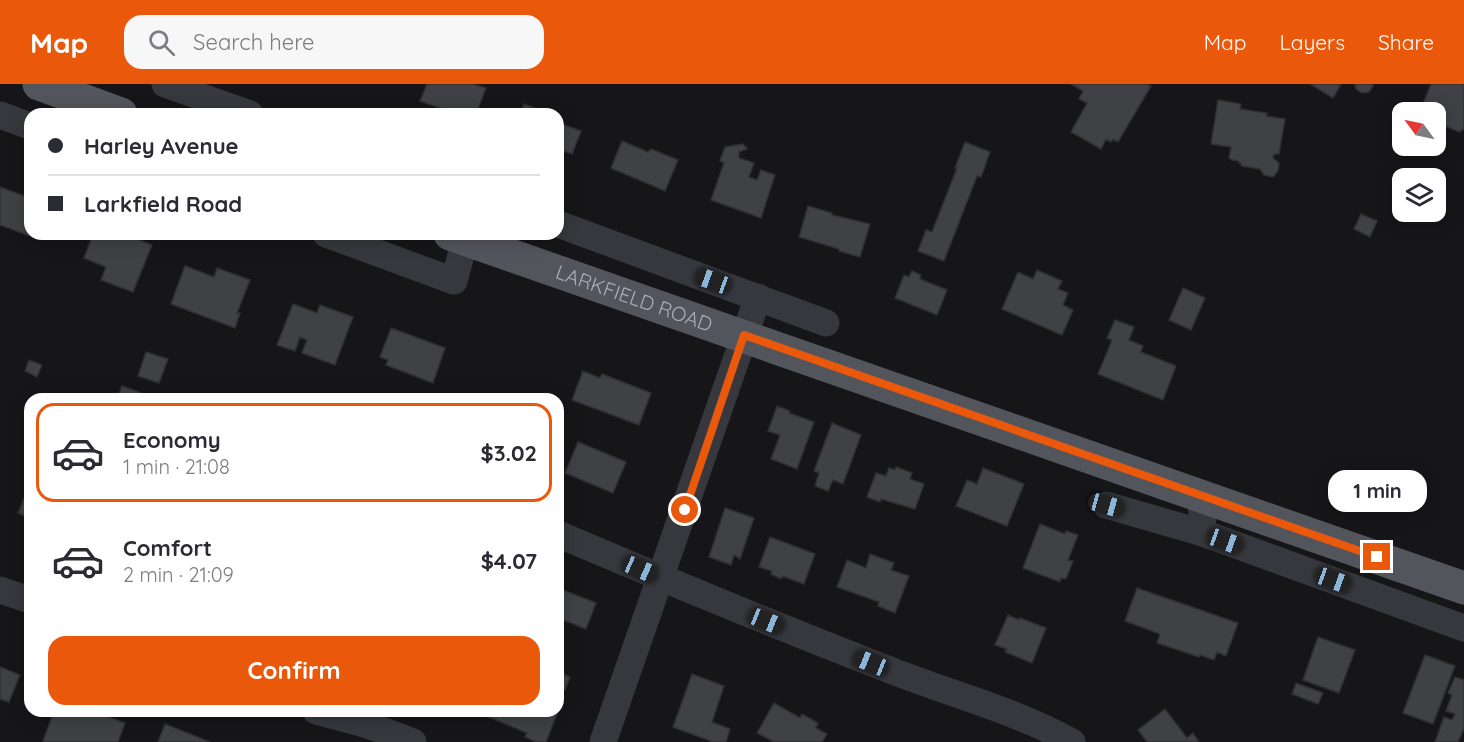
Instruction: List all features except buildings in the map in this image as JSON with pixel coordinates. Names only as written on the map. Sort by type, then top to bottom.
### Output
[{"type":"main road","points":[[39,84],[105,108]]},
{"type":"main road","name":"LARKFIELD ROAD","points":[[467,240],[1464,588]]},
{"type":"street","points":[[165,84],[233,108]]},
{"type":"street","points":[[0,115],[24,124]]},
{"type":"street","points":[[564,226],[826,323]]},
{"type":"street","points":[[342,240],[454,281],[458,240]]},
{"type":"street","points":[[603,742],[758,297]]},
{"type":"street","points":[[1202,497],[1203,533]]},
{"type":"street","points":[[1106,505],[1203,533],[1464,628]]},
{"type":"street","points":[[564,537],[892,671],[1045,727],[1072,742]]},
{"type":"street","points":[[0,590],[24,598]]},
{"type":"street","points":[[338,717],[368,725],[413,742]]},
{"type":"route","points":[[685,510],[744,335],[1377,557]]}]
